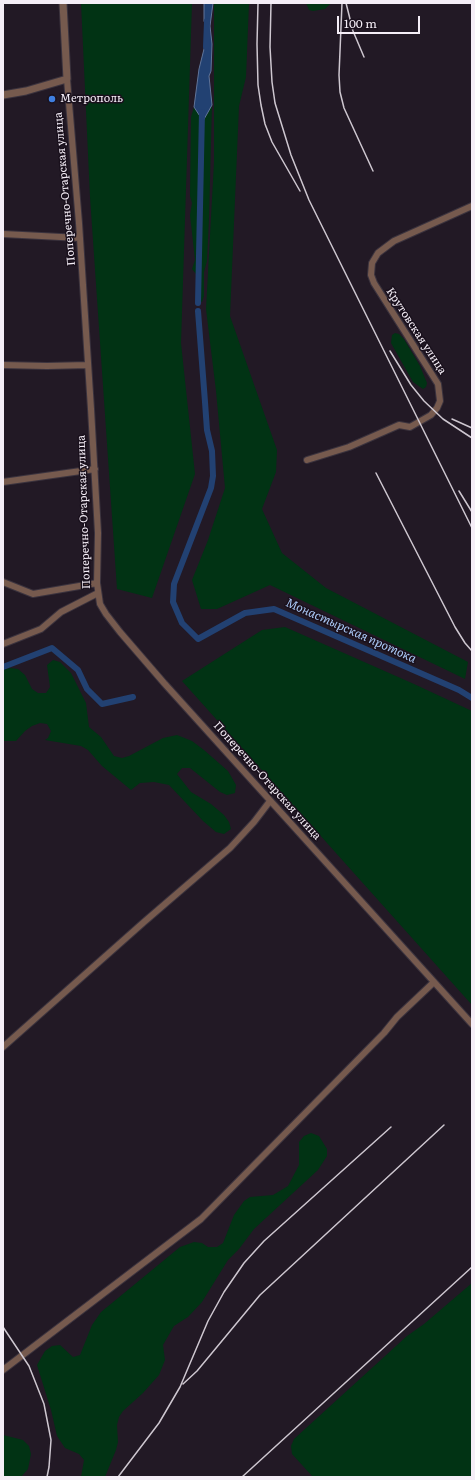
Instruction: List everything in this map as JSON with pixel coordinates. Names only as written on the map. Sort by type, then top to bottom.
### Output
[{"type":"street","name":"Поперечно-Отарская улица","points":[[63,3],[67,79],[80,238],[95,469],[98,533],[97,583],[100,604],[120,632],[270,801],[472,1024]]},
{"type":"street","points":[[3,95],[26,91],[67,79]]},
{"type":"street","name":"Крутовская улица","points":[[307,460],[349,447],[399,425],[410,427],[431,415],[437,408],[440,401],[438,384],[374,283],[371,275],[372,263],[378,253],[394,241],[472,206]]},
{"type":"street","points":[[3,234],[80,238]]},
{"type":"street","points":[[3,364],[47,366],[88,365]]},
{"type":"street","points":[[3,482],[95,469]]},
{"type":"street","points":[[3,582],[33,594],[97,583]]},
{"type":"street","points":[[3,644],[41,629],[61,612],[98,593]]},
{"type":"street","points":[[3,1048],[144,922],[230,848],[254,822],[270,801]]},
{"type":"street","points":[[3,1370],[201,1219],[384,1033],[397,1017],[434,982]]},
{"type":"green space","points":[[81,3],[192,3],[181,343],[195,474],[152,598],[117,589],[90,197]]},
{"type":"green space","points":[[214,3],[249,3],[246,77],[239,106],[230,316],[277,450],[276,472],[262,509],[282,553],[326,588],[468,662],[465,679],[270,585],[217,609],[201,609],[192,580],[208,540],[225,488],[216,391],[206,309],[214,162]]},
{"type":"green space","points":[[306,3],[331,3],[325,9],[313,11],[309,10]]},
{"type":"green space","points":[[212,105],[207,261],[204,272],[204,296],[202,302],[198,300],[196,295],[196,274],[192,269],[195,260],[190,215],[192,203],[190,196],[191,117],[194,107],[203,121]]},
{"type":"green space","points":[[395,333],[399,334],[404,339],[420,366],[427,383],[426,387],[423,389],[413,382],[391,343],[392,335]]},
{"type":"green space","points":[[285,627],[472,711],[472,1005],[182,681],[262,630]]},
{"type":"green space","points":[[53,660],[60,662],[71,673],[86,703],[89,727],[101,737],[114,756],[122,758],[129,756],[163,738],[177,735],[192,741],[228,771],[236,785],[235,793],[227,795],[220,792],[190,768],[182,768],[177,774],[191,792],[211,804],[224,815],[229,822],[231,829],[224,834],[216,832],[203,821],[169,785],[154,782],[140,783],[131,790],[102,766],[88,750],[81,746],[45,740],[48,738],[51,731],[47,724],[40,723],[32,726],[16,741],[3,741],[3,670],[10,668],[18,669],[25,675],[32,689],[38,693],[46,693],[50,687],[47,665]]},
{"type":"green space","points":[[311,1133],[319,1136],[327,1149],[327,1156],[318,1170],[254,1229],[239,1249],[228,1260],[202,1302],[188,1317],[174,1326],[163,1345],[165,1360],[159,1375],[143,1393],[123,1411],[119,1417],[117,1425],[118,1442],[105,1477],[81,1477],[84,1460],[79,1454],[65,1448],[57,1436],[51,1410],[37,1365],[45,1351],[52,1346],[60,1345],[73,1357],[80,1355],[92,1325],[101,1312],[180,1247],[194,1242],[202,1243],[208,1247],[217,1247],[223,1243],[234,1215],[244,1201],[250,1197],[273,1195],[288,1186],[299,1165],[299,1142],[304,1136]]},
{"type":"green space","points":[[472,1283],[472,1477],[313,1477],[292,1454],[291,1446],[294,1439],[407,1336],[424,1324]]},
{"type":"green space","points":[[3,1435],[23,1440],[29,1446],[31,1454],[28,1469],[21,1477],[3,1477]]},
{"type":"water","points":[[204,3],[213,3],[210,26],[212,44],[211,71],[209,76],[212,105],[203,121],[194,107],[199,69],[207,37],[207,30],[204,21]]},
{"type":"waterway","points":[[206,47],[207,21]]},
{"type":"waterway","points":[[198,303],[202,112]]},
{"type":"waterway","name":"Монастырская протока","points":[[198,311],[207,430],[212,451],[213,476],[211,488],[174,584],[173,602],[182,623],[198,639],[245,613],[274,609],[459,690],[472,698]]},
{"type":"waterway","points":[[3,667],[52,648],[78,670],[87,689],[102,704],[133,697]]},
{"type":"railway","points":[[258,3],[258,85],[265,124],[272,142],[300,191]]},
{"type":"railway","points":[[271,3],[270,47],[272,82],[275,103],[291,155],[309,200],[472,528]]},
{"type":"railway","points":[[342,3],[339,75],[340,92],[344,108],[373,171]]},
{"type":"railway","points":[[346,3],[353,31],[364,57]]},
{"type":"railway","points":[[390,351],[411,385],[424,401],[443,419],[472,438]]},
{"type":"railway","points":[[452,419],[472,428]]},
{"type":"railway","points":[[376,473],[455,627],[472,651]]},
{"type":"railway","points":[[459,491],[472,512]]},
{"type":"railway","points":[[183,1384],[197,1371],[260,1295],[444,1125]]},
{"type":"railway","points":[[118,1477],[159,1423],[180,1387],[208,1321],[224,1292],[244,1263],[264,1241],[391,1127]]},
{"type":"railway","points":[[242,1477],[472,1267]]},
{"type":"railway","points":[[3,1327],[29,1366],[44,1404],[51,1440],[47,1477]]},
{"type":"place","name":"Метрополь","points":[[52,99]]}]
